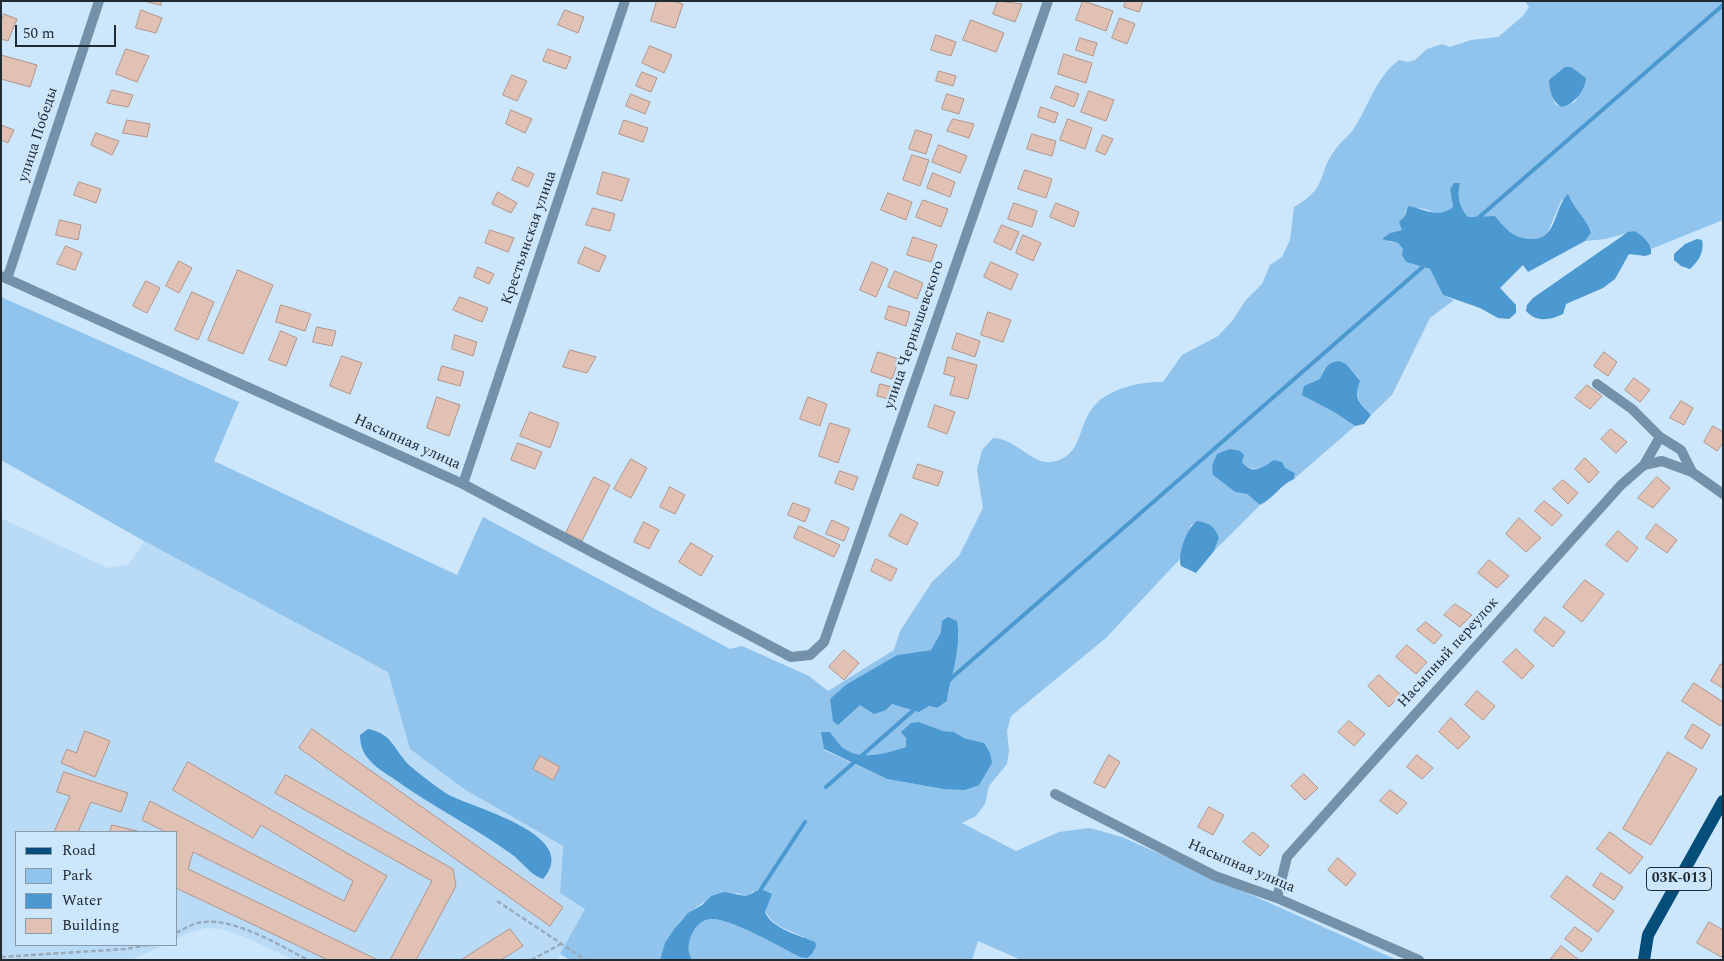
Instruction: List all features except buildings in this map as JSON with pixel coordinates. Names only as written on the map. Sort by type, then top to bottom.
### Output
[{"type":"main road","name":"03К-013","points":[[1643,959],[1648,935],[1723,801]]},
{"type":"street","name":"улица Победы","points":[[4,277],[99,1]]},
{"type":"street","name":"Крестьянская улица","points":[[463,484],[625,1]]},
{"type":"street","name":"улица Чернышевского","points":[[791,657],[810,655],[824,642],[1048,1]]},
{"type":"street","name":"Насыпная улица","points":[[4,277],[463,484],[791,657]]},
{"type":"street","points":[[1597,384],[1632,409],[1660,437],[1681,450],[1692,472]]},
{"type":"street","name":"Насыпный переулок","points":[[1277,898],[1287,856],[1620,485],[1644,465],[1660,437]]},
{"type":"street","points":[[1644,465],[1662,461],[1692,472],[1723,494]]},
{"type":"street","name":"Насыпная улица","points":[[1055,794],[1215,876],[1277,898],[1419,960]]},
{"type":"path","points":[[497,901],[586,960]]},
{"type":"path","points":[[178,932],[192,924],[206,921],[223,923],[252,932],[308,960]]},
{"type":"path","points":[[531,960],[562,944]]},
{"type":"path","points":[[1,957],[125,949],[142,946]]},
{"type":"shaded area","points":[[1,518],[108,568],[128,565],[144,541],[389,672],[410,749],[464,789],[563,846],[560,893],[585,909],[557,960],[294,960],[245,937],[221,929],[206,928],[190,932],[178,938],[178,831],[15,831],[15,946],[163,946],[130,960],[1,960]]},
{"type":"green space","points":[[1525,1],[1723,1],[1723,220],[1651,249],[1647,240],[1635,231],[1606,239],[1585,241],[1591,233],[1586,222],[1576,209],[1562,199],[1547,234],[1538,239],[1522,239],[1510,234],[1495,216],[1468,217],[1460,202],[1460,184],[1450,189],[1453,207],[1448,211],[1436,213],[1416,208],[1406,210],[1402,230],[1390,233],[1389,242],[1398,243],[1403,249],[1406,262],[1430,269],[1443,295],[1454,300],[1430,318],[1392,395],[1371,415],[1359,400],[1357,392],[1359,381],[1324,369],[1320,379],[1304,387],[1355,426],[1294,479],[1295,473],[1268,463],[1264,468],[1255,469],[1249,468],[1242,462],[1213,475],[1235,492],[1247,494],[1260,505],[1214,551],[1219,538],[1207,523],[1198,522],[1191,525],[1179,560],[1106,638],[1011,716],[1007,731],[1009,751],[1007,764],[989,786],[985,804],[976,816],[962,823],[1016,851],[1059,832],[1090,828],[1122,837],[1397,960],[1021,960],[978,941],[972,960],[692,960],[689,947],[692,934],[699,924],[710,919],[742,928],[800,957],[804,937],[784,929],[773,921],[754,891],[746,896],[738,893],[711,896],[679,922],[668,940],[660,960],[570,960],[560,954],[585,909],[560,893],[563,846],[464,789],[410,749],[388,672],[144,541],[1,460],[1,297],[239,402],[214,461],[457,575],[483,517],[730,649],[742,646],[809,676],[828,691],[894,650],[900,631],[932,582],[959,556],[983,508],[977,470],[982,450],[993,438],[1009,442],[1037,460],[1052,462],[1062,459],[1074,448],[1091,410],[1097,403],[1124,388],[1144,383],[1163,382],[1182,355],[1218,336],[1233,320],[1245,301],[1262,284],[1270,265],[1282,257],[1290,240],[1294,207],[1305,200],[1317,187],[1329,159],[1353,130],[1378,84],[1391,67],[1399,60],[1408,62],[1415,60],[1427,49],[1442,44],[1450,47],[1471,40],[1498,37],[1523,16],[1529,7]],"holes":[[[1585,84],[1575,102],[1561,107],[1555,104],[1549,86]],[[941,632],[959,633],[947,701],[937,708],[892,704],[886,710],[866,707],[858,701],[847,684],[897,655],[931,650]],[[919,722],[984,743],[943,789],[887,779],[824,750],[830,732],[842,747],[849,752],[865,755],[882,754],[906,747],[906,738]]]},
{"type":"water","points":[[1565,67],[1571,67],[1586,78],[1584,88],[1578,97],[1566,106],[1561,107],[1555,102],[1549,80]]},
{"type":"water","points":[[1454,183],[1460,183],[1460,201],[1468,217],[1495,216],[1507,229],[1525,239],[1540,238],[1551,229],[1563,200],[1568,194],[1589,227],[1591,233],[1585,241],[1528,272],[1523,265],[1500,288],[1516,305],[1516,313],[1509,319],[1498,318],[1480,308],[1443,295],[1430,269],[1406,262],[1402,255],[1403,249],[1398,243],[1382,239],[1390,233],[1402,230],[1399,222],[1405,216],[1408,206],[1437,213],[1447,211],[1453,207],[1450,189]]},
{"type":"water","points":[[1635,231],[1649,243],[1651,254],[1645,256],[1629,254],[1615,279],[1603,288],[1566,304],[1563,314],[1554,318],[1539,319],[1526,311],[1527,305],[1533,298],[1628,232]]},
{"type":"water","points":[[1697,239],[1702,240],[1703,244],[1698,260],[1690,269],[1681,266],[1674,260],[1674,254],[1685,244]]},
{"type":"water","points":[[1339,361],[1346,364],[1360,381],[1357,392],[1358,400],[1371,415],[1364,424],[1355,426],[1336,413],[1302,395],[1304,386],[1320,379],[1327,367]]},
{"type":"water","points":[[1230,449],[1240,451],[1244,455],[1242,462],[1255,470],[1274,460],[1282,462],[1285,468],[1295,473],[1294,479],[1260,505],[1247,494],[1235,492],[1213,475],[1212,466],[1217,454]]},
{"type":"water","points":[[1197,521],[1211,526],[1219,538],[1214,551],[1196,573],[1181,566],[1180,555],[1190,529]]},
{"type":"water","points":[[948,617],[957,621],[958,641],[947,701],[937,708],[929,706],[919,712],[892,704],[886,710],[874,714],[860,705],[838,725],[833,721],[830,699],[847,684],[897,655],[931,650],[941,632],[942,621]]},
{"type":"water","points":[[919,722],[984,743],[990,753],[992,763],[979,785],[965,790],[943,789],[887,779],[824,749],[821,732],[830,732],[842,747],[849,752],[874,755],[890,752],[906,747],[906,738],[901,732],[911,723]]},
{"type":"water","points":[[368,729],[383,734],[388,738],[409,765],[449,795],[520,825],[537,837],[549,849],[551,863],[543,879],[534,874],[514,856],[373,764],[364,752],[360,741],[360,735]]},
{"type":"water","points":[[761,889],[772,894],[765,912],[774,923],[787,931],[815,942],[816,946],[812,954],[807,958],[800,957],[742,928],[710,919],[699,924],[692,934],[689,953],[692,960],[660,960],[665,943],[674,929],[688,913],[702,905],[711,896],[724,892],[746,896]]},
{"type":"waterway","points":[[1477,219],[1723,5]]},
{"type":"waterway","points":[[948,681],[1425,265]]},
{"type":"waterway","points":[[826,787],[916,708]]},
{"type":"waterway","points":[[761,889],[805,822]]}]
